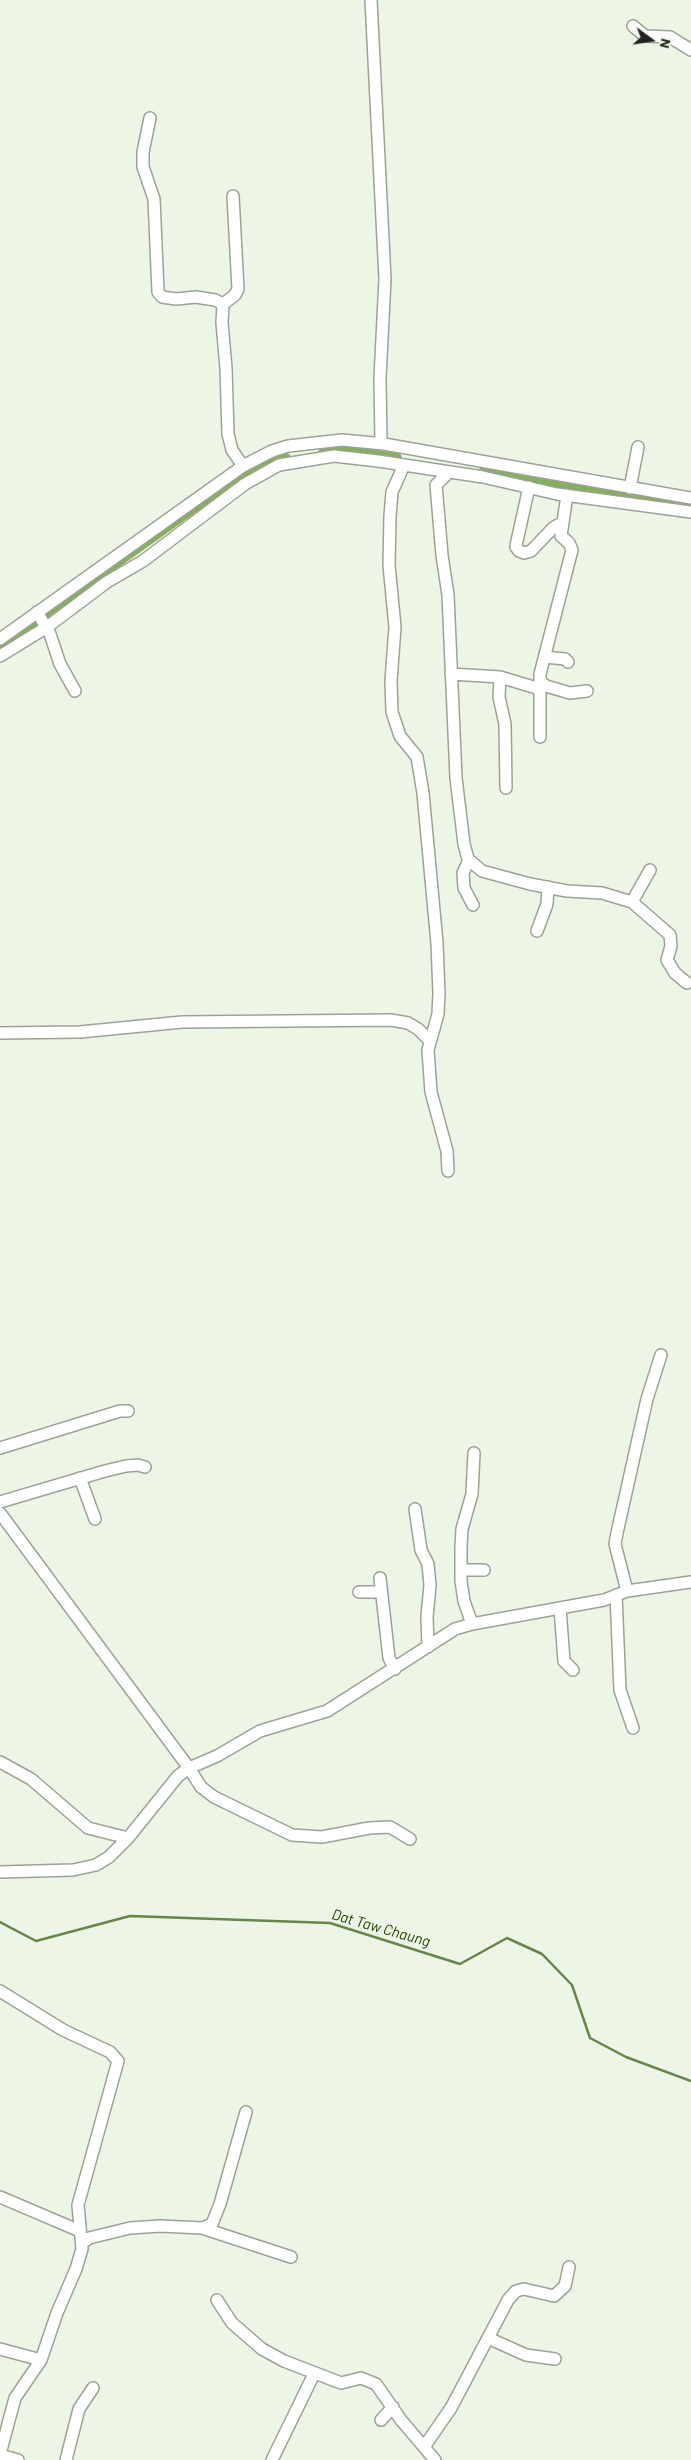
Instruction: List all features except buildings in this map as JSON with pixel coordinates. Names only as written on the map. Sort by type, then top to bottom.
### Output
[{"type":"street","points":[[372,0],[385,279],[380,378],[381,443]]},
{"type":"street","points":[[633,26],[645,36],[670,37],[691,50]]},
{"type":"street","points":[[150,118],[143,152],[143,167],[154,199],[158,292],[162,297],[176,299],[196,297],[215,300],[223,304]]},
{"type":"street","points":[[223,304],[236,295],[238,289],[233,196]]},
{"type":"street","points":[[223,304],[222,324],[226,368],[228,434],[232,450],[243,466]]},
{"type":"street","points":[[0,656],[42,620],[243,466],[272,451],[306,443],[342,440],[381,443],[491,471],[630,488],[691,498]]},
{"type":"street","points":[[630,488],[638,447]]},
{"type":"street","points":[[0,639],[42,620],[143,561],[245,484],[279,465],[334,456],[448,473],[491,471],[529,487],[691,512]]},
{"type":"street","points":[[404,465],[392,492],[390,516],[390,565],[395,628],[391,681],[392,712],[400,736],[417,758],[423,792],[437,943],[439,993],[438,1014],[428,1050],[431,1092],[446,1151],[448,1171]]},
{"type":"street","points":[[448,473],[436,485],[442,555],[448,595],[456,778],[464,844],[469,860],[482,871],[548,887],[602,893],[632,902],[670,935],[671,946],[667,960],[675,973],[686,983]]},
{"type":"street","points":[[529,487],[516,547],[519,551],[524,553],[531,551],[553,528],[563,522]]},
{"type":"street","points":[[540,737],[540,685],[572,550],[569,542],[561,536],[567,494]]},
{"type":"street","points":[[42,620],[60,664],[75,691]]},
{"type":"street","points":[[546,654],[568,658]]},
{"type":"street","points":[[451,674],[500,677],[570,693],[587,691]]},
{"type":"street","points":[[500,677],[500,697],[505,724],[506,788]]},
{"type":"street","points":[[469,860],[463,873],[464,888],[473,905]]},
{"type":"street","points":[[632,902],[650,870]]},
{"type":"street","points":[[537,931],[547,904],[548,887]]},
{"type":"street","points":[[0,1033],[80,1032],[182,1022],[392,1020],[408,1023],[418,1029],[430,1041]]},
{"type":"street","points":[[633,1728],[620,1690],[621,1593],[615,1544],[647,1399],[661,1355]]},
{"type":"street","points":[[0,1448],[128,1411]]},
{"type":"street","points":[[472,1624],[464,1601],[461,1570],[461,1538],[472,1494],[474,1453]]},
{"type":"street","points":[[0,1502],[126,1466],[138,1465],[145,1467]]},
{"type":"street","points":[[80,1478],[95,1519]]},
{"type":"street","points":[[415,1509],[421,1550],[428,1564],[430,1585],[426,1617],[428,1647]]},
{"type":"street","points":[[0,1513],[189,1768],[201,1787],[214,1797],[292,1835],[322,1837],[369,1828],[390,1827],[410,1839]]},
{"type":"street","points":[[461,1570],[484,1570]]},
{"type":"street","points":[[380,1578],[389,1658],[395,1669]]},
{"type":"street","points":[[0,1872],[74,1870],[96,1865],[109,1857],[128,1838],[178,1776],[189,1768],[217,1756],[260,1731],[327,1711],[456,1629],[472,1624],[560,1608],[621,1593],[691,1582]]},
{"type":"street","points":[[359,1592],[381,1592]]},
{"type":"street","points":[[560,1608],[564,1661],[573,1670]]},
{"type":"street","points":[[0,1762],[31,1780],[88,1828],[128,1838]]},
{"type":"street","points":[[0,1991],[62,2030],[110,2052],[118,2061],[78,2205],[82,2244],[76,2269],[57,2314],[41,2360],[15,2398],[1,2449],[18,2460]]},
{"type":"street","points":[[202,2228],[209,2226],[214,2220],[246,2112]]},
{"type":"street","points":[[0,2198],[80,2231]]},
{"type":"street","points":[[82,2244],[89,2238],[130,2228],[160,2226],[202,2228],[291,2257]]},
{"type":"street","points":[[424,2447],[451,2408],[508,2300],[516,2291],[524,2290],[554,2296],[565,2286],[569,2267]]},
{"type":"street","points":[[217,2300],[225,2310],[228,2319],[262,2349],[314,2374],[341,2383],[361,2378],[380,2388],[401,2420],[435,2460]]},
{"type":"street","points":[[488,2338],[526,2355],[555,2360]]},
{"type":"street","points":[[0,2349],[41,2360]]},
{"type":"street","points":[[272,2460],[314,2374]]},
{"type":"street","points":[[66,2460],[79,2408],[93,2388]]},
{"type":"street","points":[[381,2420],[393,2407]]},
{"type":"waterway","points":[[323,453],[343,450],[397,458]]},
{"type":"waterway","points":[[0,646],[219,490],[260,466],[286,458]]},
{"type":"waterway","points":[[483,472],[691,506]]},
{"type":"waterway","name":"Dat Taw Chaung","points":[[0,1922],[36,1941],[130,1916],[330,1923],[460,1964],[507,1938],[542,1954],[572,1985],[590,2038],[626,2057],[691,2081]]}]
